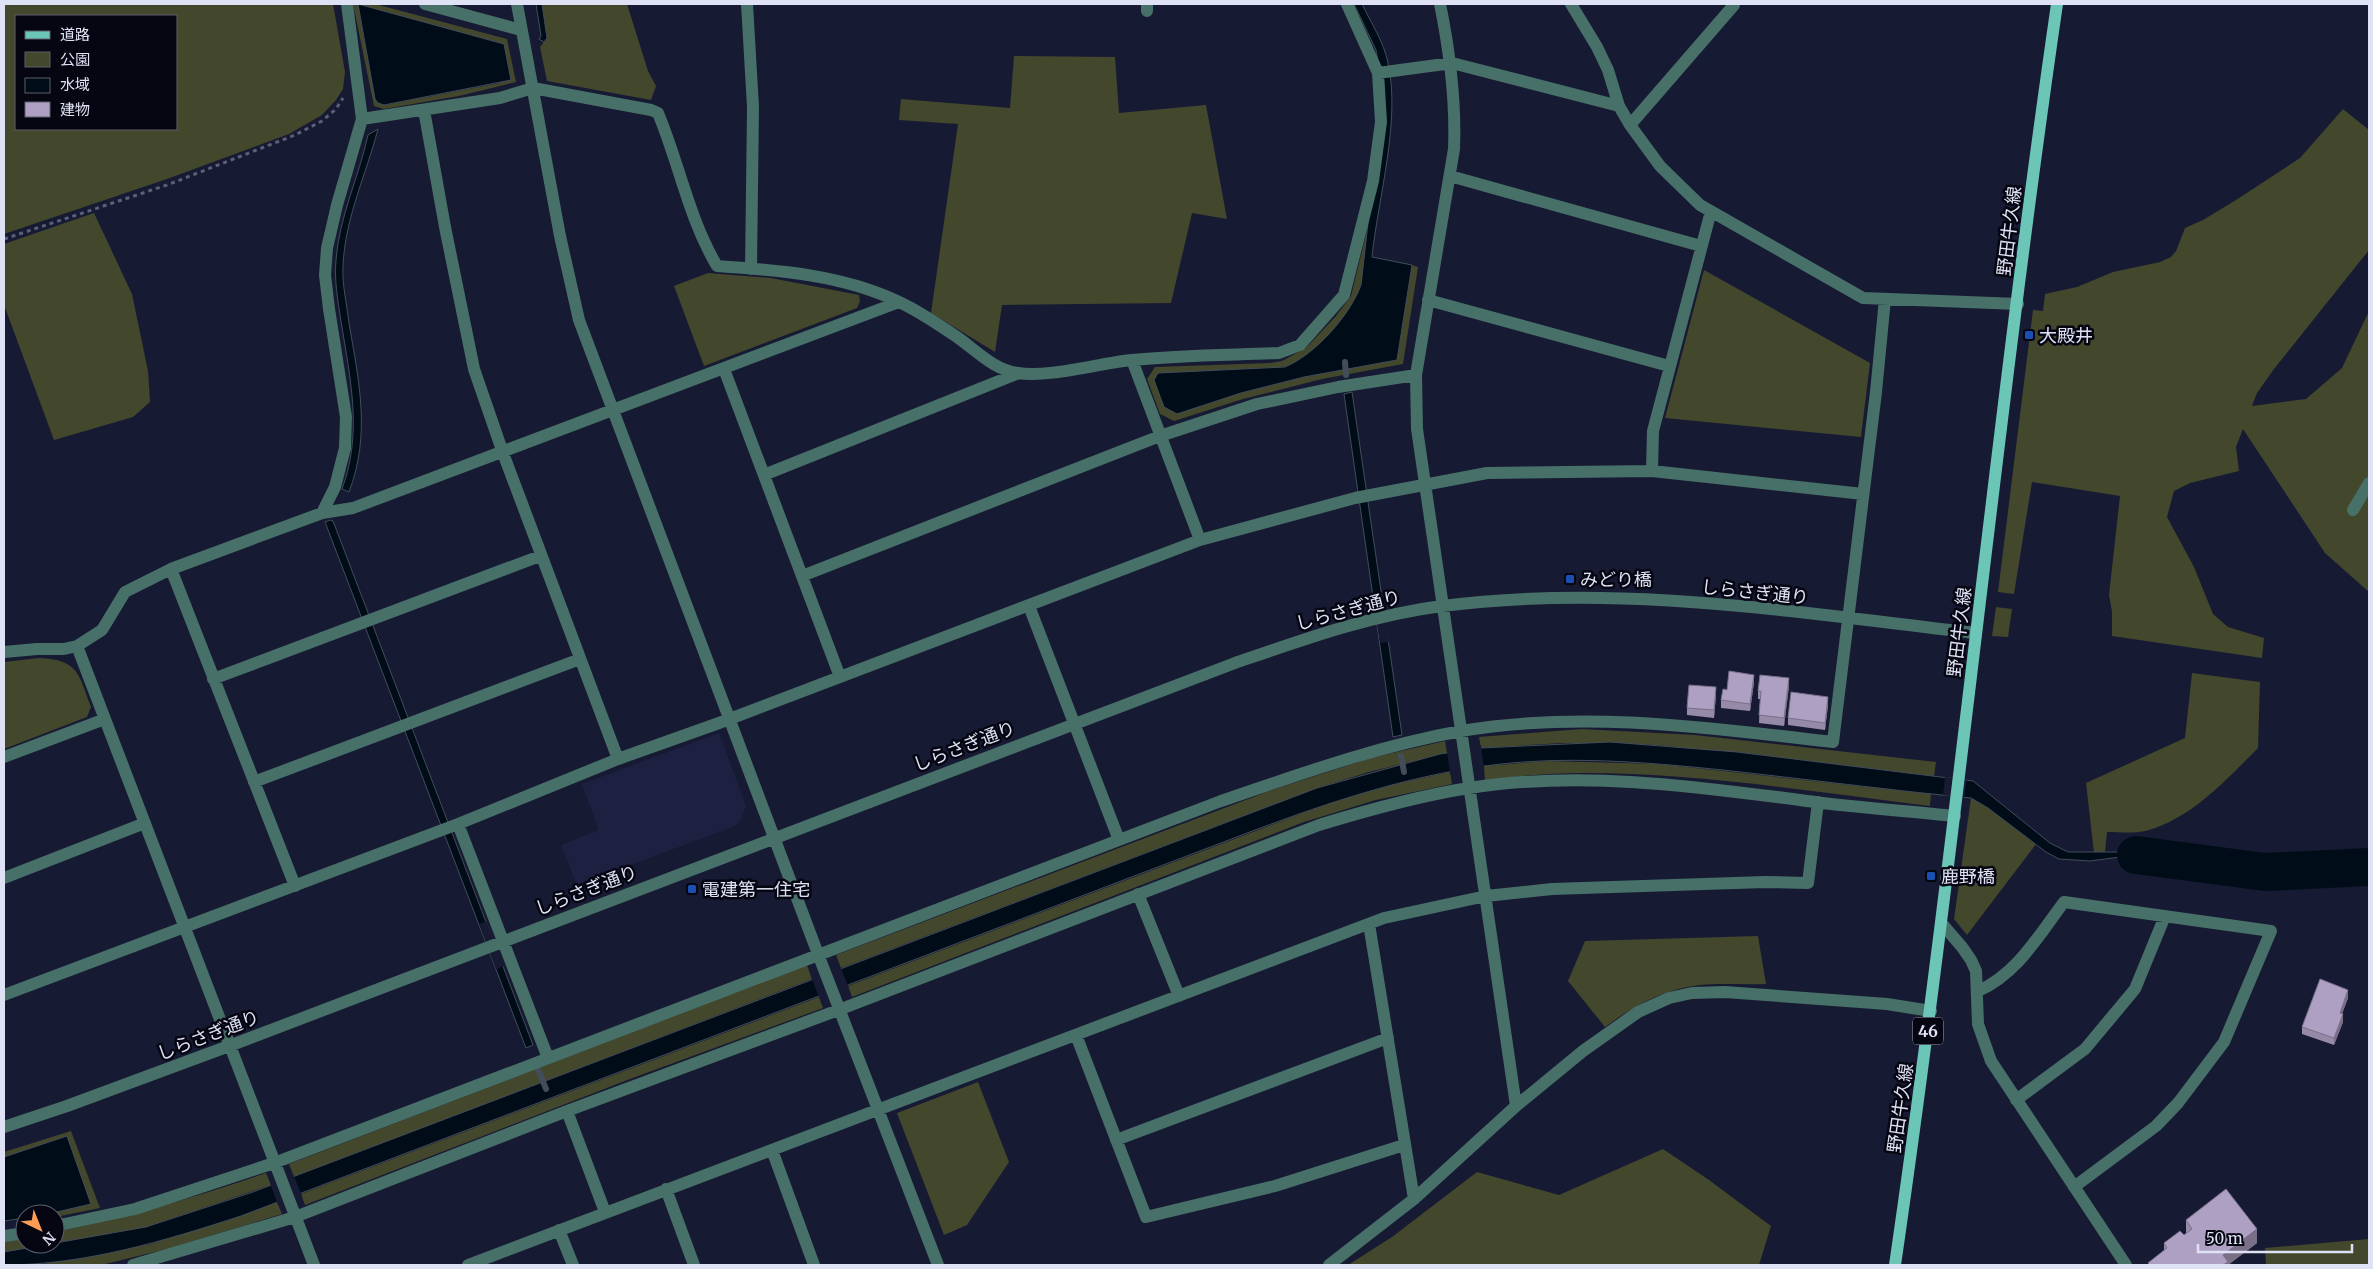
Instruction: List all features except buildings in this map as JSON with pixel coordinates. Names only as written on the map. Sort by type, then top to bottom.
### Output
[{"type":"main road","name":"野田牛久線","points":[[1896,1265],[1943,925],[1976,634],[2038,138],[2057,4]]},
{"type":"street","points":[[322,513],[335,487],[345,448],[346,425],[338,358],[329,309],[326,275],[327,248],[336,205],[362,119],[347,4]]},
{"type":"street","points":[[425,4],[520,30]]},
{"type":"street","points":[[517,4],[520,30],[574,300],[612,411],[938,1265]]},
{"type":"street","points":[[747,4],[753,107],[751,268]]},
{"type":"street","points":[[764,475],[1019,374],[1048,372],[1132,360],[1280,353],[1300,344],[1325,319],[1344,295],[1373,181],[1381,122],[1378,73],[1347,4]]},
{"type":"street","points":[[1440,4],[1452,63],[1455,123],[1454,149],[1416,375],[1417,429],[1516,1106]]},
{"type":"street","points":[[1571,4],[1597,47],[1608,70],[1619,106],[1630,125],[1660,166],[1680,188],[1711,212],[1863,298],[2018,304]]},
{"type":"street","points":[[1630,125],[1734,4]]},
{"type":"street","points":[[1378,73],[1452,63],[1619,106]]},
{"type":"street","points":[[362,119],[500,98],[533,88],[651,110],[658,113],[671,143],[697,224],[717,266],[751,268],[822,278],[860,288],[899,302],[957,337],[998,367],[1019,374]]},
{"type":"street","points":[[424,110],[445,227],[474,369],[502,453],[540,556],[618,759]]},
{"type":"street","points":[[1450,176],[1701,246]]},
{"type":"street","points":[[1652,471],[1653,430],[1711,212]]},
{"type":"street","points":[[65,1224],[135,1209],[274,1163],[1221,801],[1358,755],[1532,723],[1613,720],[1685,725],[1833,742],[1885,299]]},
{"type":"street","points":[[1428,300],[1669,366]]},
{"type":"street","points":[[4,652],[64,649],[77,646],[102,630],[125,592],[170,569],[322,513],[353,508],[899,302]]},
{"type":"street","points":[[1132,360],[1200,540]]},
{"type":"street","points":[[724,369],[840,677]]},
{"type":"street","points":[[802,576],[1160,436],[1257,404],[1338,387],[1416,375]]},
{"type":"street","points":[[4,995],[458,824],[618,759],[730,719],[1200,540],[1355,498],[1487,473],[1652,471],[1863,494]]},
{"type":"street","points":[[2353,510],[2369,483]]},
{"type":"street","points":[[214,679],[540,556]]},
{"type":"street","points":[[170,569],[295,886]]},
{"type":"street","name":"しらさぎ通り","points":[[4,1127],[67,1106],[229,1046],[1074,722],[1288,644],[1396,614],[1442,606],[1518,600],[1658,600],[1976,634]]},
{"type":"street","points":[[1029,606],[1119,840]]},
{"type":"street","points":[[77,646],[314,1265]]},
{"type":"street","points":[[254,782],[580,659]]},
{"type":"street","points":[[4,757],[105,719]]},
{"type":"street","points":[[133,1265],[296,1217],[567,1111],[841,1009],[1319,825],[1373,808],[1469,785],[1631,782],[1712,788],[1818,802],[1954,816]]},
{"type":"street","points":[[468,1265],[1384,918],[1486,896],[1552,889],[1765,882],[1808,883],[1818,802]]},
{"type":"street","points":[[4,878],[145,823]]},
{"type":"street","points":[[458,824],[548,1058]]},
{"type":"street","points":[[1138,894],[1179,996]]},
{"type":"street","points":[[1978,991],[1994,984],[2008,973],[2064,902],[2271,930],[2224,1042],[2178,1103],[2156,1126],[2074,1187]]},
{"type":"street","points":[[2016,1100],[2085,1049],[2134,989],[2165,916]]},
{"type":"street","points":[[1369,924],[1414,1199]]},
{"type":"street","points":[[1943,925],[1971,960],[1976,972],[1978,1024],[1991,1062],[2126,1265]]},
{"type":"street","points":[[1329,1265],[1414,1199],[1516,1106],[1613,1028],[1638,1012],[1669,998],[1692,993],[1725,992],[1887,1004],[1931,1011]]},
{"type":"street","points":[[1076,1036],[1146,1217],[1275,1186],[1404,1145]]},
{"type":"street","points":[[1116,1140],[1388,1038]]},
{"type":"street","points":[[567,1111],[605,1212]]},
{"type":"street","points":[[772,1150],[814,1265]]},
{"type":"street","points":[[666,1189],[694,1265]]},
{"type":"street","points":[[559,1230],[573,1265]]},
{"type":"path","points":[[4,239],[167,185],[295,135],[322,121],[336,109],[346,92]]},
{"type":"shaded area","points":[[719,733],[746,806],[741,820],[735,826],[577,885],[561,845],[599,830],[582,784]]},
{"type":"green space","points":[[4,4],[333,4],[345,72],[343,89],[322,115],[289,134],[167,179],[4,234]]},
{"type":"green space","points":[[353,4],[375,4],[507,39],[516,82],[459,96],[384,109],[374,106]],"holes":[[[358,5],[500,83],[385,105],[378,103],[375,99]]]},
{"type":"green space","points":[[542,4],[627,4],[648,71],[656,86],[651,100],[547,81],[540,47],[547,38]]},
{"type":"green space","points":[[1014,56],[1115,57],[1119,113],[1206,105],[1227,219],[1192,213],[1171,303],[1002,305],[995,352],[931,313],[958,124],[899,120],[901,99],[1010,108]]},
{"type":"green space","points":[[2343,109],[2369,130],[2369,250],[2274,369],[2257,393],[2252,406],[2306,399],[2342,368],[2369,311],[2369,592],[2325,553],[2243,429],[2236,447],[2239,471],[2190,483],[2174,491],[2167,517],[2194,567],[2213,614],[2228,627],[2264,638],[2262,658],[2112,636],[2112,612],[2109,595],[2120,496],[2032,482],[2014,594],[1998,592],[2033,310],[2043,311],[2045,294],[2077,287],[2113,272],[2160,262],[2171,257],[2176,251],[2185,228],[2203,220],[2236,200],[2300,158]]},
{"type":"green space","points":[[94,213],[132,294],[148,371],[150,402],[133,417],[54,440],[4,305],[4,244]]},
{"type":"green space","points":[[1368,226],[1363,272],[1356,297],[1340,321],[1319,345],[1296,362],[1286,366],[1258,370],[1210,371],[1241,393],[1304,377],[1397,360],[1412,265],[1418,267],[1403,364],[1322,379],[1243,399],[1174,421],[1160,414],[1147,379],[1155,367],[1270,363],[1282,361],[1306,348],[1336,316],[1351,296]]},
{"type":"green space","points":[[1704,270],[1870,363],[1861,437],[1665,418]]},
{"type":"green space","points":[[708,273],[771,278],[859,295],[860,301],[857,308],[704,366],[674,286]]},
{"type":"green space","points":[[1996,607],[2012,609],[2008,637],[1992,636]]},
{"type":"green space","points":[[39,658],[52,659],[70,665],[83,685],[91,707],[87,717],[4,749],[4,662]]},
{"type":"green space","points":[[2192,673],[2260,682],[2258,748],[2195,807],[2165,824],[2149,830],[2107,832],[2105,852],[2094,853],[2086,783],[2185,738]]},
{"type":"green space","points":[[1582,729],[1695,735],[1936,762],[1934,776],[1657,745],[1562,743],[1481,748],[1479,737]]},
{"type":"green space","points":[[1445,741],[1447,753],[1369,772],[1317,788],[841,968],[836,955],[1272,790],[1371,758]]},
{"type":"green space","points":[[1547,761],[1659,764],[1931,794],[1930,806],[1757,784],[1670,776],[1571,773],[1485,780],[1484,766]]},
{"type":"green space","points":[[1450,772],[1452,784],[1376,800],[1304,822],[852,997],[848,986],[1321,806],[1391,785]]},
{"type":"green space","points":[[1971,798],[1988,808],[2036,844],[1967,935],[1954,919]]},
{"type":"green space","points":[[1758,936],[1766,984],[1708,984],[1674,990],[1638,1006],[1605,1027],[1568,981],[1585,941]]},
{"type":"green space","points":[[807,965],[812,979],[294,1177],[289,1164]]},
{"type":"green space","points":[[819,997],[823,1008],[630,1079],[305,1205],[301,1194]]},
{"type":"green space","points":[[978,1082],[1009,1162],[967,1225],[944,1235],[897,1113]]},
{"type":"green space","points":[[71,1131],[100,1208],[65,1215],[65,1210],[91,1204],[9,1156],[4,1157],[4,1152]]},
{"type":"green space","points":[[1663,1149],[1771,1226],[1759,1265],[1348,1265],[1392,1237],[1477,1172],[1559,1195]]},
{"type":"green space","points":[[266,1173],[271,1185],[146,1227],[65,1241],[65,1230],[161,1206]]},
{"type":"green space","points":[[277,1202],[282,1214],[167,1249],[101,1265],[38,1265],[151,1244]]},
{"type":"green space","points":[[2369,1239],[2369,1265],[2266,1265],[2265,1248]]},
{"type":"green space","points":[[15,1240],[15,1250],[4,1252],[4,1242]]},
{"type":"water","points":[[358,4],[504,44],[511,80],[384,105],[378,103],[375,99]]},
{"type":"water","points":[[536,4],[542,4],[547,38],[544,42],[539,39],[541,36]]},
{"type":"water","points":[[1354,4],[1362,4],[1380,40],[1388,63],[1391,86],[1390,134],[1372,257],[1412,265],[1397,360],[1304,377],[1241,393],[1177,414],[1164,407],[1154,380],[1158,373],[1285,367],[1297,361],[1320,343],[1340,321],[1356,297],[1361,285],[1383,90],[1376,50]]},
{"type":"water","points":[[378,129],[352,214],[343,266],[344,288],[361,408],[360,449],[356,471],[349,492],[342,489],[352,447],[353,405],[337,290],[336,260],[341,228],[368,135]]},
{"type":"water","points":[[1352,392],[1402,735],[1393,737],[1344,394]]},
{"type":"water","points":[[333,521],[533,1045],[526,1048],[325,522]]},
{"type":"water","points":[[1610,742],[1737,752],[1973,781],[2050,843],[2068,852],[2124,852],[2186,859],[2185,863],[2139,857],[2120,857],[2090,861],[2059,859],[2046,852],[1988,808],[1971,798],[1634,762],[1544,761],[1485,766],[1455,771],[1368,792],[1283,820],[241,1216],[124,1250],[64,1261],[4,1265],[4,1252],[15,1250],[15,1254],[65,1254],[65,1241],[146,1227],[253,1192],[1317,788],[1440,754],[1481,748]]},
{"type":"water","points":[[67,1136],[91,1204],[65,1210],[65,1204],[15,1204],[15,1219],[4,1221],[4,1157]]},
{"type":"pier","points":[[1383,596],[1389,642],[1380,643],[1373,598]]},
{"type":"pier","points":[[1481,745],[1484,769],[1450,774],[1447,751]]},
{"type":"pier","points":[[1945,777],[1967,780],[1964,798],[1943,795]]},
{"type":"pier","points":[[486,921],[504,966],[496,969],[479,924]]},
{"type":"pier","points":[[840,966],[849,988],[820,999],[811,977]]},
{"type":"pier","points":[[293,1174],[302,1196],[278,1205],[270,1183]]},
{"type":"waterway","points":[[1345,362],[1346,375]]},
{"type":"waterway","points":[[1401,756],[1404,772]]},
{"type":"waterway","points":[[2136,855],[2265,872],[2369,867]]},
{"type":"waterway","points":[[538,1069],[546,1089]]},
{"type":"place","name":"大殿井","points":[[2029,335]]},
{"type":"place","name":"みどり橋","points":[[1570,579]]},
{"type":"place","name":"鹿野橋","points":[[1931,876]]},
{"type":"place","name":"電建第一住宅","points":[[692,889]]}]
